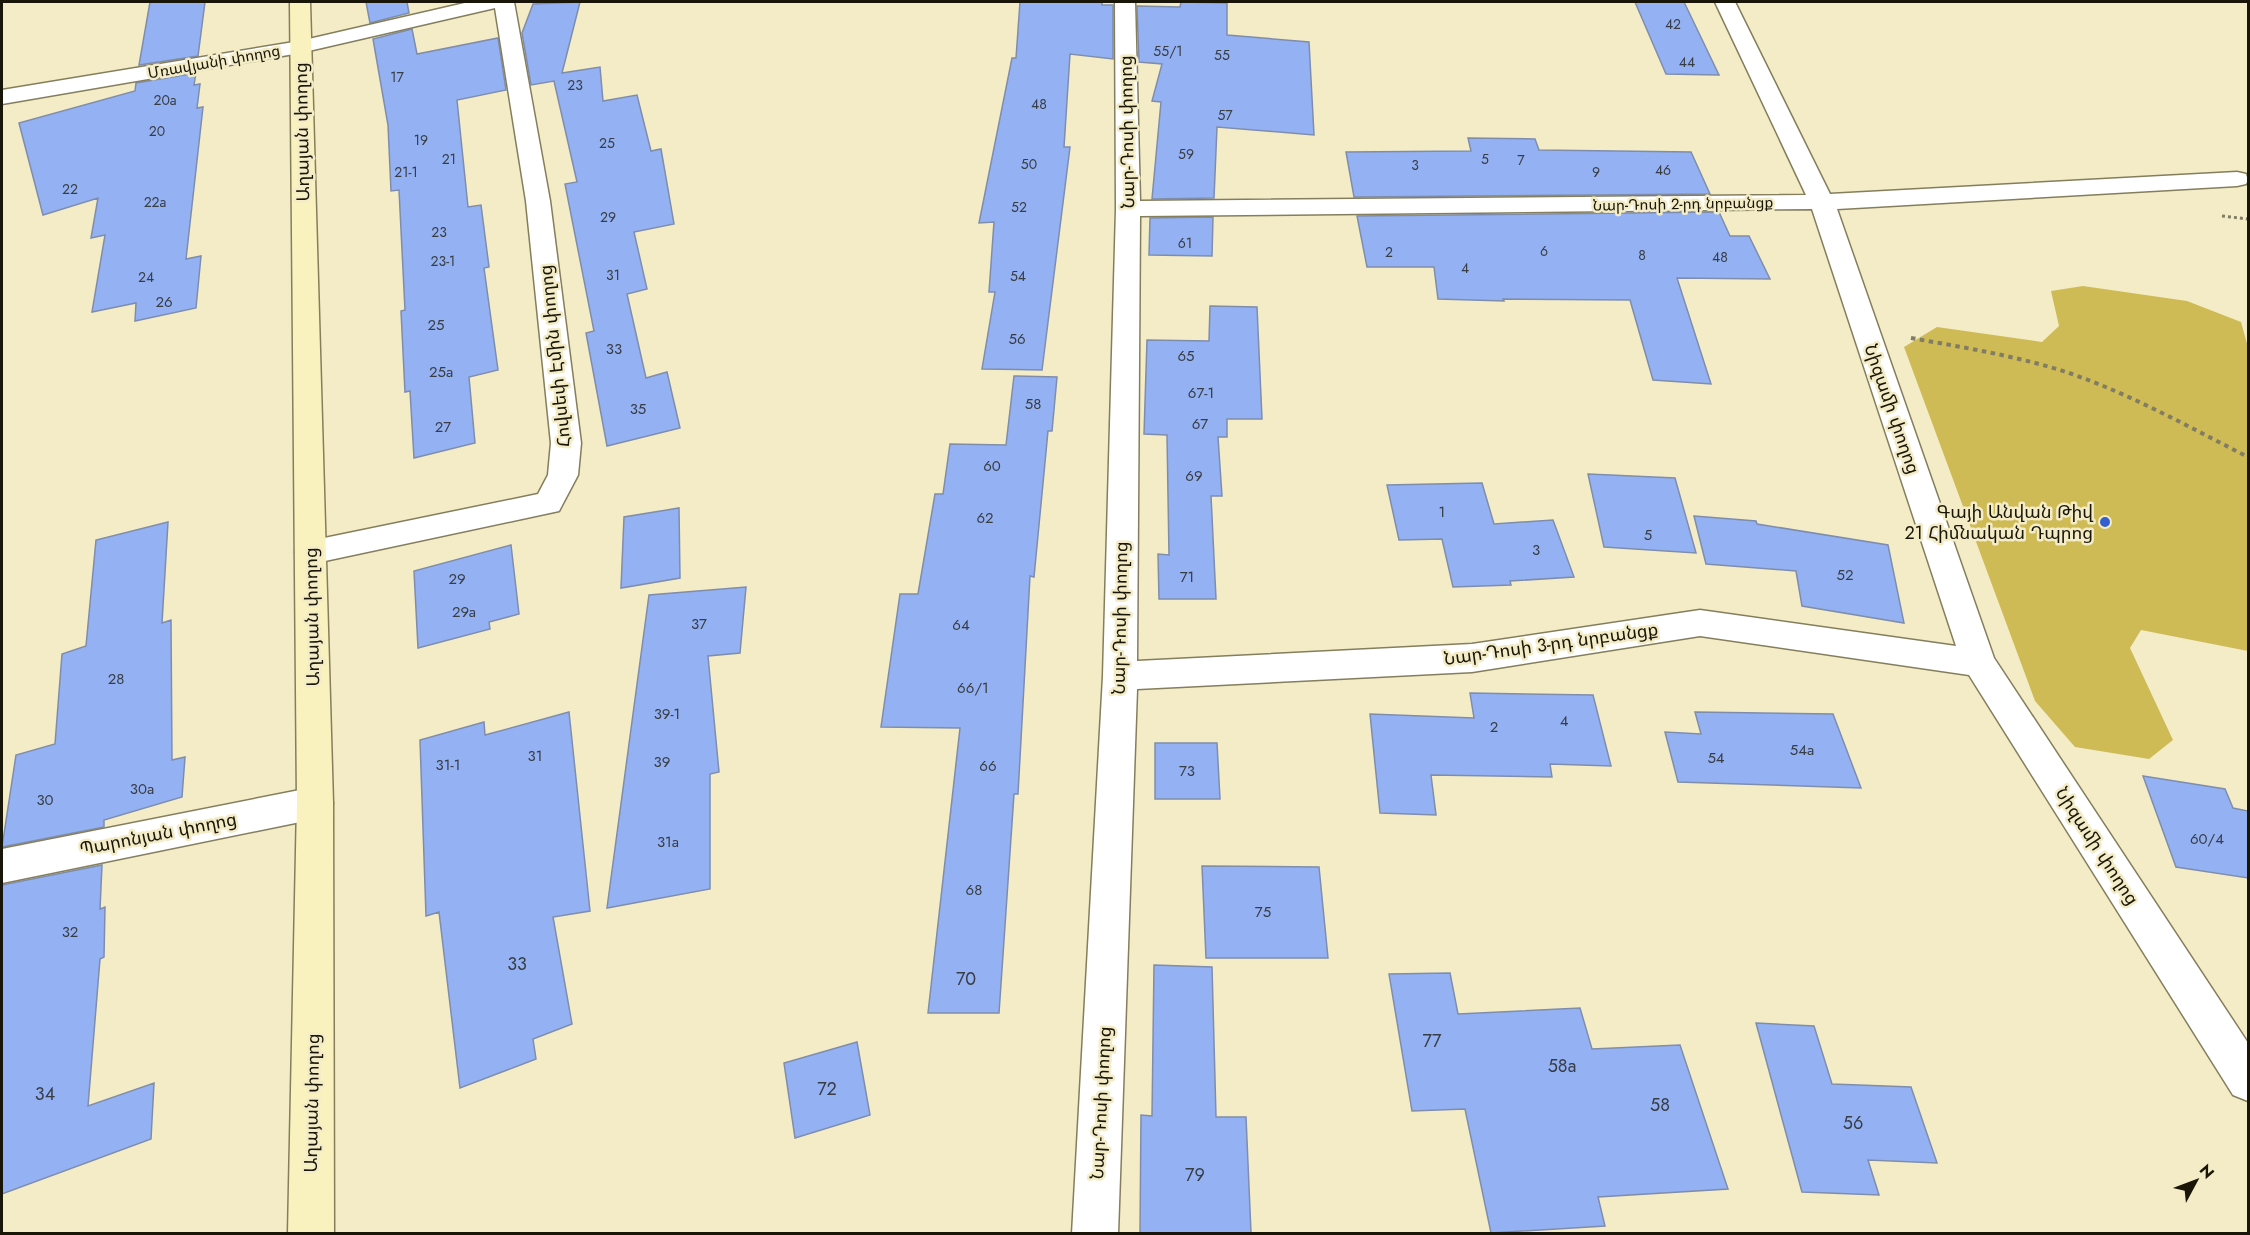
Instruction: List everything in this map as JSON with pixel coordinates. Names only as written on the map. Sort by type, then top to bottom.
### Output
[{"type":"street","name":"Աղայան փողոց","points":[[300,2],[315,803],[311,1233]]},
{"type":"street","name":"Մռավյանի փողոց","points":[[2,98],[300,47],[494,2]]},
{"type":"street","name":"Հովսեփ Էմին փողոց","points":[[310,552],[548,503],[563,475],[566,443],[554,322],[538,201],[504,2]]},
{"type":"street","name":"Նար-Դոսի փողոց","points":[[1095,1233],[1120,676],[1128,209],[1125,2]]},
{"type":"street","name":"Նիզամի փողոց","points":[[1725,2],[1822,202],[1979,663],[2248,1080]]},
{"type":"street","name":"Նար-Դոսի 2-րդ նրբանցք","points":[[1128,209],[1822,202],[2237,179]]},
{"type":"street","name":"Նար-Դոսի 3-րդ նրբանցք","points":[[1120,676],[1472,658],[1700,623],[1979,663]]},
{"type":"street","name":"Պարոնյան փողոց","points":[[2,866],[315,803]]},
{"type":"path","points":[[1866,330],[1981,351],[2062,371],[2169,418],[2248,457]]},
{"type":"shaded area","name":"Գայի Անվան Թիվ 21 Հիմնական Դպրոց","points":[[2083,286],[2187,301],[2241,322],[2248,347],[2248,651],[2141,630],[2130,648],[2173,740],[2149,759],[2075,747],[2035,701],[1904,347],[1937,327],[2042,342],[2059,326],[2051,291]]},
{"type":"building","points":[[150,2],[205,2],[198,56],[139,65]]},
{"type":"building","points":[[366,2],[407,2],[409,13],[370,23]]},
{"type":"building","points":[[580,2],[562,73],[600,67],[603,101],[637,95],[651,151],[661,149],[674,224],[634,232],[647,289],[627,294],[646,378],[667,372],[680,428],[607,446],[586,333],[594,331],[565,184],[577,182],[554,81],[531,85],[522,33],[533,4]]},
{"type":"building","points":[[1020,2],[1102,2],[1102,5],[1113,5],[1113,59],[1070,54],[1064,147],[1070,147],[1042,370],[982,369],[995,292],[989,292],[994,222],[979,223],[1012,58],[1016,58]]},
{"type":"building","points":[[1181,2],[1227,3],[1227,35],[1309,42],[1314,135],[1217,127],[1214,198],[1152,199],[1161,102],[1152,101],[1162,64],[1139,62],[1137,6],[1180,7]]},
{"type":"building","points":[[1635,2],[1684,2],[1719,75],[1666,74]]},
{"type":"building","points":[[412,29],[417,54],[498,38],[506,90],[457,100],[468,207],[481,205],[489,267],[484,268],[498,370],[469,377],[475,443],[414,458],[410,391],[405,392],[401,311],[405,310],[399,190],[391,191],[388,125],[373,39]]},
{"type":"building","points":[[196,73],[194,85],[200,84],[197,108],[203,107],[186,259],[201,256],[196,308],[135,321],[136,303],[92,312],[105,235],[91,238],[98,198],[43,215],[19,123],[135,91],[136,83]]},
{"type":"building","points":[[1468,138],[1535,139],[1539,150],[1691,152],[1710,194],[1354,197],[1346,152],[1471,151]]},
{"type":"building","points":[[1719,212],[1730,236],[1749,236],[1770,279],[1677,278],[1711,384],[1653,380],[1630,300],[1438,299],[1434,267],[1367,267],[1357,216]]},
{"type":"building","points":[[1213,217],[1212,256],[1149,255],[1150,218]]},
{"type":"building","points":[[1210,306],[1257,307],[1262,419],[1227,419],[1227,437],[1218,437],[1222,496],[1211,496],[1216,599],[1159,599],[1158,554],[1169,555],[1167,435],[1144,434],[1147,340],[1209,341]]},
{"type":"building","points":[[1014,376],[1057,377],[1052,431],[1048,431],[1034,577],[1030,576],[1018,794],[1014,794],[999,1013],[928,1013],[960,728],[881,727],[900,594],[918,594],[935,494],[943,494],[950,444],[1006,445]]},
{"type":"building","points":[[1588,474],[1675,478],[1696,553],[1604,547]]},
{"type":"building","points":[[1482,483],[1494,524],[1553,520],[1574,577],[1510,581],[1511,585],[1453,587],[1442,539],[1399,540],[1387,485]]},
{"type":"building","points":[[679,508],[680,578],[621,588],[624,517]]},
{"type":"building","points":[[1694,516],[1756,521],[1757,524],[1888,545],[1904,623],[1802,606],[1796,571],[1706,564]]},
{"type":"building","points":[[168,522],[162,623],[171,620],[172,760],[185,757],[182,797],[104,820],[104,827],[2,847],[16,755],[55,744],[62,654],[86,646],[96,540]]},
{"type":"building","points":[[511,545],[519,614],[489,622],[490,629],[418,648],[414,571]]},
{"type":"building","points":[[746,587],[740,653],[708,656],[719,772],[710,774],[710,889],[607,908],[649,595]]},
{"type":"building","points":[[1470,693],[1593,695],[1611,766],[1550,764],[1552,777],[1431,775],[1436,815],[1380,813],[1370,714],[1474,718]]},
{"type":"building","points":[[569,712],[590,911],[553,917],[572,1024],[533,1039],[536,1059],[460,1088],[439,912],[426,916],[420,740],[484,722],[485,735]]},
{"type":"building","points":[[1695,712],[1833,714],[1861,788],[1678,782],[1665,732],[1701,734]]},
{"type":"building","points":[[1155,743],[1217,743],[1220,799],[1155,799]]},
{"type":"building","points":[[2143,776],[2225,789],[2233,808],[2248,811],[2248,878],[2176,867]]},
{"type":"building","points":[[102,865],[100,909],[105,907],[104,957],[100,959],[88,1106],[154,1083],[151,1139],[2,1194],[2,885]]},
{"type":"building","points":[[1202,866],[1319,867],[1328,958],[1206,958]]},
{"type":"building","points":[[1154,965],[1212,967],[1216,1117],[1246,1117],[1251,1233],[1140,1233],[1141,1115],[1152,1116]]},
{"type":"building","points":[[1450,973],[1458,1014],[1580,1008],[1592,1049],[1680,1045],[1728,1189],[1598,1197],[1605,1226],[1491,1233],[1465,1109],[1412,1111],[1389,974]]},
{"type":"building","points":[[1756,1023],[1814,1026],[1832,1084],[1911,1087],[1937,1163],[1868,1160],[1879,1195],[1802,1192]]},
{"type":"building","points":[[857,1042],[870,1115],[795,1138],[784,1063]]},
{"type":"place","name":"Գայի Անվան Թիվ 21 Հիմնական Դպրոց","points":[[2105,522]]}]
